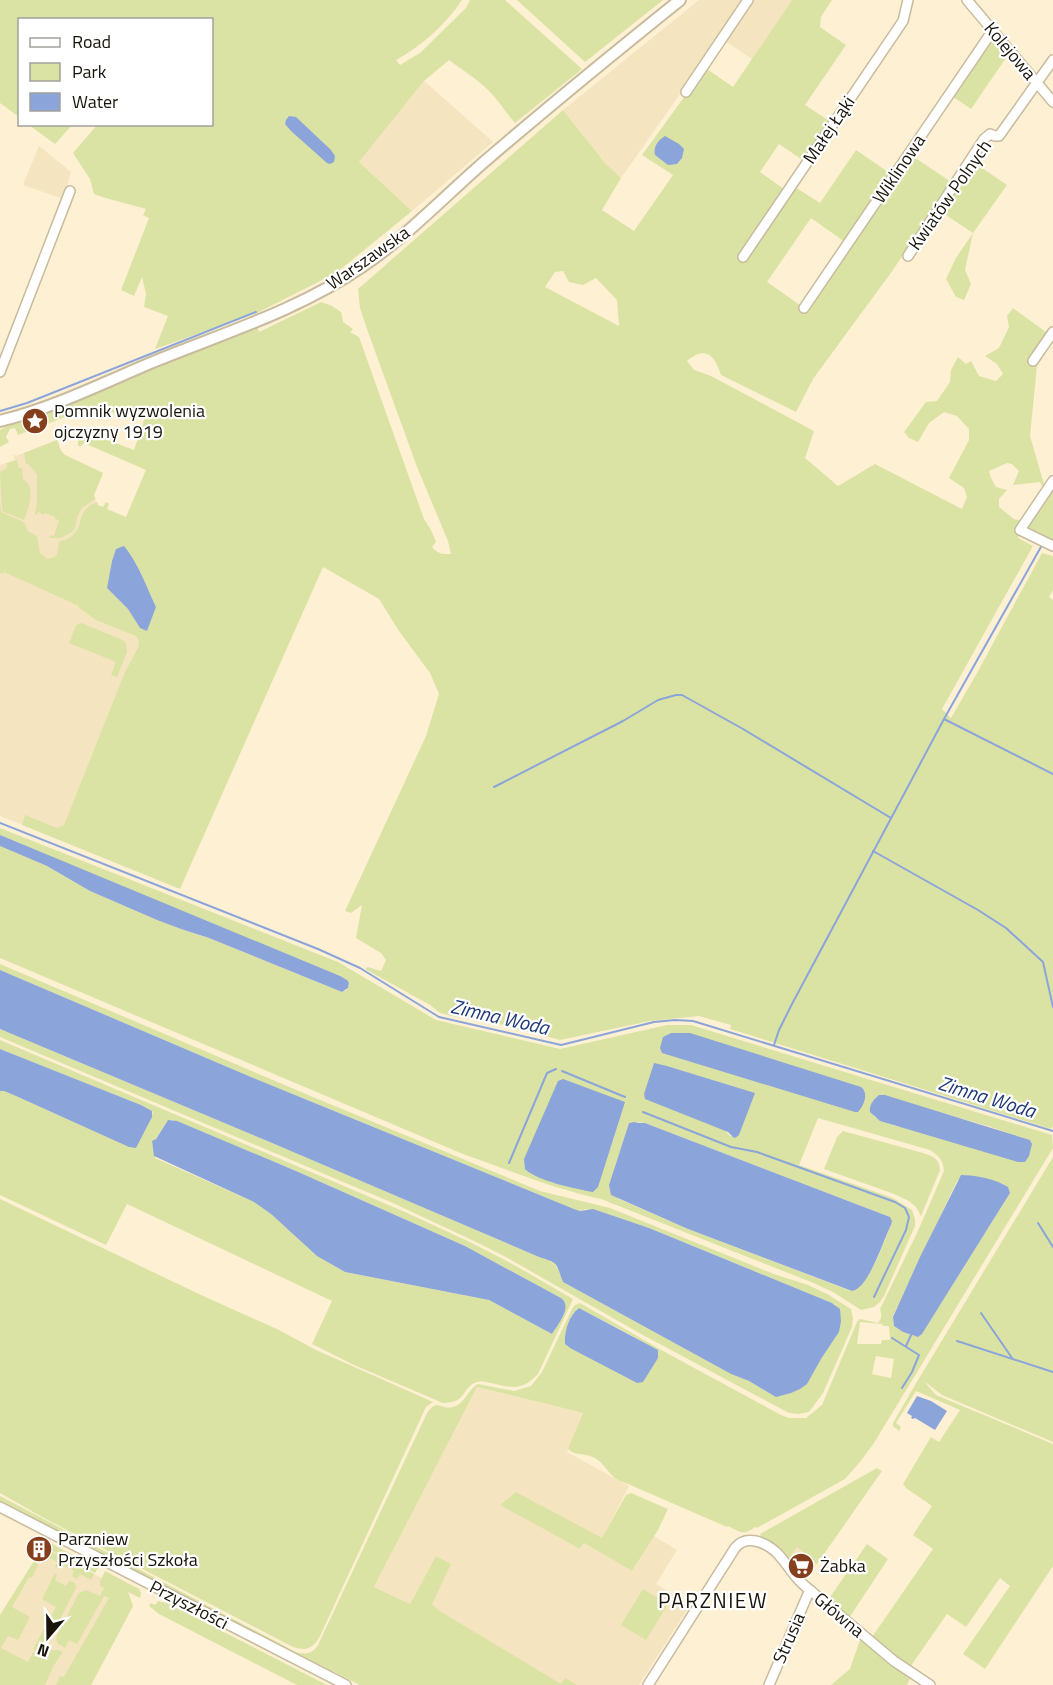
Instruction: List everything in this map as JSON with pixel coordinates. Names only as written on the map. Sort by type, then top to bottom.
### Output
[{"type":"main road","name":"Warszawska","points":[[0,421],[39,409],[266,317],[306,299],[365,265],[539,114],[680,0]]},
{"type":"street","points":[[686,92],[748,0]]},
{"type":"street","name":"Małej Łąki","points":[[743,257],[903,21],[908,0]]},
{"type":"street","name":"Kolejowa","points":[[967,0],[1053,102]]},
{"type":"street","name":"Wiklinowa","points":[[804,308],[993,30]]},
{"type":"street","name":"Kwiatów Polnych","points":[[908,256],[984,139],[990,134],[999,136],[1053,60]]},
{"type":"street","points":[[0,372],[70,190]]},
{"type":"street","points":[[1033,361],[1053,332]]},
{"type":"street","points":[[1053,481],[1020,530],[1053,546]]},
{"type":"street","name":"Przyszłości","points":[[0,1507],[346,1685]]},
{"type":"street","name":"Główna","points":[[648,1685],[737,1545],[745,1540],[754,1540],[776,1552],[796,1577],[811,1591],[894,1661],[930,1685]]},
{"type":"street","name":"Strusia","points":[[769,1685],[811,1591]]},
{"type":"shaded area","points":[[699,0],[744,0],[621,178],[605,163],[563,110]]},
{"type":"shaded area","points":[[753,0],[792,0],[752,59],[725,41]]},
{"type":"shaded area","points":[[424,81],[493,142],[412,211],[359,162]]},
{"type":"shaded area","points":[[39,146],[71,172],[63,199],[23,185]]},
{"type":"shaded area","points":[[57,440],[65,455],[103,473],[94,495],[148,631],[65,842],[0,816],[0,465],[15,460],[13,454],[16,456]]},
{"type":"shaded area","points":[[477,1387],[583,1413],[567,1452],[629,1486],[602,1539],[516,1492],[501,1505],[581,1549],[584,1543],[632,1571],[654,1536],[677,1550],[656,1584],[690,1605],[639,1685],[400,1685],[432,1604],[436,1557],[410,1604],[374,1587]]},
{"type":"shaded area","points":[[43,1547],[128,1592],[133,1606],[91,1685],[0,1685],[0,1615]]},
{"type":"shaded area","points":[[797,1547],[817,1564],[804,1581],[787,1561]]},
{"type":"green space","points":[[0,0],[462,0],[433,34],[396,60],[400,65],[420,53],[466,8],[470,0],[505,0],[582,69],[515,123],[487,89],[449,60],[424,81],[359,162],[412,211],[336,273],[257,313],[155,349],[168,316],[144,307],[146,294],[142,277],[134,296],[121,290],[149,218],[143,215],[146,209],[94,194],[90,179],[73,153],[96,126],[213,126],[213,18],[18,18],[18,116],[0,103]]},
{"type":"green space","points":[[517,0],[663,0],[585,62]]},
{"type":"green space","points":[[792,0],[832,0],[821,17],[820,27],[846,45],[805,105],[831,122],[804,161],[779,144],[760,172],[784,189],[795,187],[820,203],[856,150],[891,174],[845,242],[811,218],[767,282],[807,310],[911,155],[951,182],[893,270],[813,379],[796,412],[721,375],[713,358],[705,353],[687,361],[694,370],[711,376],[814,431],[805,458],[838,486],[875,464],[962,509],[967,497],[964,488],[949,478],[969,440],[969,429],[957,416],[944,412],[929,423],[918,442],[909,438],[904,432],[926,402],[937,401],[950,382],[951,370],[958,357],[966,364],[971,361],[979,376],[996,381],[1003,374],[997,364],[985,356],[999,348],[1009,327],[1007,316],[1013,308],[1046,332],[1027,361],[1037,366],[1030,436],[1046,491],[1053,481],[1053,545],[1019,534],[1018,538],[1033,546],[942,709],[951,718],[1042,553],[1053,556],[1053,590],[1049,597],[1053,600],[1053,1126],[1051,1129],[730,1029],[731,1025],[699,1016],[650,1021],[560,1040],[495,1023],[440,1013],[430,1005],[365,969],[368,967],[381,971],[386,960],[381,953],[356,938],[362,905],[351,913],[345,911],[426,736],[439,694],[430,673],[379,599],[323,567],[180,889],[22,825],[25,815],[57,828],[64,825],[139,641],[136,636],[96,620],[79,606],[4,572],[0,573],[0,502],[1,512],[24,522],[28,531],[37,536],[40,553],[47,559],[57,555],[59,542],[68,539],[76,532],[85,510],[97,502],[103,507],[106,502],[109,504],[107,509],[126,517],[146,470],[84,443],[80,447],[76,433],[91,428],[97,430],[95,435],[134,450],[145,417],[117,406],[114,413],[105,410],[100,420],[90,417],[86,409],[18,435],[15,428],[10,429],[6,437],[9,442],[0,447],[0,430],[11,424],[71,404],[97,391],[257,326],[259,332],[321,302],[341,312],[343,322],[353,329],[350,332],[359,337],[424,519],[436,542],[432,547],[440,553],[451,554],[367,329],[360,308],[358,289],[563,110],[605,163],[621,178],[602,210],[634,231],[673,175],[642,155],[707,69],[733,87]],"holes":[[[563,271],[569,282],[583,285],[596,278],[617,300],[619,326],[545,287],[555,272]],[[1007,463],[1012,464],[1019,471],[1013,485],[1040,482],[1046,492],[1026,522],[1014,519],[999,507],[999,499],[1007,490],[996,487],[989,471]],[[116,549],[129,553],[137,565],[156,607],[147,630],[140,628],[128,609],[107,588]]]},
{"type":"green space","points":[[992,36],[1008,55],[971,109],[952,96]]},
{"type":"green space","points":[[30,126],[71,126],[55,144]]},
{"type":"green space","points":[[973,162],[1007,185],[973,233],[940,211]]},
{"type":"green space","points":[[973,233],[965,270],[971,284],[964,300],[956,297],[946,279],[956,258]]},
{"type":"green space","points":[[57,440],[65,455],[103,473],[94,495],[95,499],[82,508],[72,532],[61,538],[49,538],[51,535],[54,536],[59,520],[45,513],[44,515],[38,512],[37,515],[35,514],[37,474],[26,464],[24,453]]},
{"type":"green space","points":[[17,460],[19,468],[22,468],[23,479],[30,490],[24,520],[2,511],[0,472],[7,468],[7,463]]},
{"type":"green space","points":[[81,623],[126,643],[127,652],[117,677],[111,675],[116,662],[69,643],[76,625]]},
{"type":"green space","points":[[0,828],[338,962],[436,1020],[560,1049],[667,1025],[691,1025],[1052,1135],[1053,1148],[874,1443],[860,1462],[845,1479],[757,1528],[742,1532],[727,1527],[618,1480],[594,1458],[571,1451],[568,1449],[583,1413],[477,1387],[374,1587],[410,1604],[436,1556],[451,1564],[432,1604],[438,1610],[561,1684],[565,1678],[577,1685],[360,1685],[332,1671],[329,1672],[0,1503],[0,1496],[296,1652],[308,1653],[318,1645],[427,1413],[436,1405],[448,1408],[457,1405],[478,1384],[514,1391],[531,1386],[542,1372],[575,1305],[580,1303],[781,1415],[789,1418],[806,1418],[822,1405],[857,1322],[860,1319],[878,1323],[880,1320],[880,1309],[944,1171],[942,1161],[930,1150],[818,1118],[799,1165],[893,1198],[912,1210],[915,1219],[915,1226],[884,1296],[874,1307],[861,1310],[833,1292],[811,1282],[601,1199],[548,1185],[463,1154],[0,958],[0,846],[47,866],[90,891],[157,920],[209,938],[342,992],[347,990],[349,984],[0,835]],"holes":[[[667,1066],[754,1093],[739,1135],[730,1136]],[[879,1095],[991,1127],[1032,1142],[895,1126],[874,1117],[872,1102]],[[629,1123],[645,1123],[890,1217],[891,1225],[870,1273],[858,1288],[851,1291],[688,1229],[619,1199],[609,1185]],[[964,1175],[1004,1184],[1010,1193],[922,1334],[918,1337],[903,1332],[894,1326],[893,1316],[957,1181]],[[579,1308],[658,1352],[658,1358],[637,1383],[567,1346],[568,1325],[572,1315]],[[860,1322],[881,1324],[879,1322],[884,1326],[889,1326],[890,1340],[882,1340],[881,1344],[857,1344]],[[876,1356],[894,1359],[891,1378],[872,1374]]]},
{"type":"green space","points":[[0,964],[540,1191],[610,1208],[827,1294],[851,1309],[853,1318],[852,1327],[823,1393],[809,1412],[789,1413],[476,1242],[393,1203],[0,1037],[0,1029],[550,1261],[556,1265],[563,1282],[771,1394],[821,1359],[839,1332],[836,1305],[649,1228],[586,1209],[580,1211],[574,1209],[251,1077],[0,970]]},
{"type":"green space","points":[[0,1040],[405,1212],[472,1243],[573,1299],[538,1374],[522,1386],[516,1387],[479,1381],[468,1387],[461,1398],[443,1403],[354,1365],[312,1344],[332,1301],[127,1204],[106,1245],[0,1195],[0,1091],[132,1148],[153,1113],[141,1105],[0,1049]],"holes":[[[172,1120],[296,1171],[465,1246],[561,1298],[552,1334],[489,1300],[345,1272],[317,1256],[271,1214],[254,1202],[155,1158],[152,1142],[167,1121]]]},
{"type":"green space","points":[[843,1131],[923,1153],[937,1160],[940,1170],[921,1216],[909,1201],[824,1169],[837,1137]]},
{"type":"green space","points":[[1053,1157],[1053,1442],[942,1395],[924,1381],[936,1395],[1053,1444],[1053,1566],[985,1669],[963,1654],[1010,1586],[1000,1578],[966,1627],[947,1614],[910,1667],[872,1637],[933,1549],[913,1535],[932,1506],[903,1484],[931,1437],[939,1442],[960,1410],[916,1391],[896,1423],[901,1427],[899,1431],[893,1423]]},
{"type":"green space","points":[[0,1199],[279,1330],[316,1350],[433,1402],[426,1407],[314,1645],[305,1649],[293,1647],[0,1493]]},
{"type":"green space","points":[[877,1468],[882,1471],[817,1564],[797,1547],[787,1561],[761,1538],[760,1534]]},
{"type":"green space","points":[[516,1492],[602,1538],[626,1495],[631,1493],[668,1509],[658,1530],[632,1571],[584,1543],[580,1549],[500,1505]]},
{"type":"green space","points":[[39,1537],[98,1568],[95,1573],[36,1543]]},
{"type":"green space","points":[[867,1544],[888,1559],[849,1618],[828,1600]]},
{"type":"green space","points":[[43,1547],[94,1574],[91,1580],[80,1574],[77,1579],[72,1576],[74,1571],[63,1565],[60,1569],[55,1567],[57,1562],[45,1556],[42,1562],[39,1559],[32,1578],[29,1577],[12,1607],[30,1617],[18,1640],[8,1636],[1,1648],[28,1662],[33,1652],[46,1659],[48,1656],[46,1655],[51,1650],[63,1652],[45,1685],[0,1685],[0,1615]]},
{"type":"green space","points":[[105,1571],[139,1589],[140,1598],[128,1592],[133,1606],[91,1685],[56,1685],[60,1676],[64,1677],[109,1598],[104,1596],[77,1644],[69,1640],[65,1648],[57,1643],[56,1637],[79,1593],[86,1590],[100,1596],[104,1588],[100,1586],[100,1582]]},
{"type":"green space","points":[[55,1573],[57,1575],[55,1580],[66,1586],[69,1581],[75,1583],[76,1588],[42,1654],[33,1649],[56,1607],[42,1599]]},
{"type":"green space","points":[[643,1589],[668,1604],[646,1640],[621,1625]]},
{"type":"green space","points":[[158,1601],[167,1603],[327,1685],[297,1685],[159,1614],[149,1606],[151,1603],[155,1605]]},
{"type":"green space","points":[[860,1640],[910,1679],[907,1685],[831,1685],[850,1669]]},
{"type":"water","points":[[289,116],[296,117],[331,150],[335,156],[334,162],[327,163],[291,131],[285,124]]},
{"type":"water","points":[[665,136],[684,149],[682,158],[677,164],[668,165],[655,155],[657,144]]},
{"type":"water","points":[[124,546],[138,568],[156,607],[147,631],[140,628],[128,609],[107,588],[116,549]]},
{"type":"water","points":[[0,835],[340,976],[349,983],[348,988],[342,992],[209,938],[157,920],[90,891],[47,866],[0,846]]},
{"type":"water","points":[[0,970],[251,1077],[574,1209],[580,1211],[593,1209],[649,1228],[832,1303],[840,1309],[839,1332],[807,1384],[791,1393],[776,1397],[563,1282],[556,1265],[551,1261],[0,1029]]},
{"type":"water","points":[[671,1033],[690,1033],[861,1087],[865,1093],[864,1103],[858,1112],[855,1112],[662,1053],[660,1048],[663,1037]]},
{"type":"water","points":[[0,1049],[152,1111],[152,1117],[136,1148],[0,1091]]},
{"type":"water","points":[[654,1063],[755,1093],[739,1135],[735,1138],[728,1132],[645,1099],[644,1094]]},
{"type":"water","points":[[563,1079],[625,1102],[598,1187],[593,1192],[547,1181],[525,1169],[524,1159],[558,1081]]},
{"type":"water","points":[[879,1095],[1030,1140],[1032,1144],[1029,1156],[1025,1162],[1018,1162],[880,1121],[870,1112],[872,1103]]},
{"type":"water","points":[[168,1120],[177,1121],[296,1171],[465,1246],[561,1298],[566,1306],[563,1316],[552,1334],[489,1300],[345,1272],[317,1256],[271,1214],[254,1202],[154,1156],[152,1141],[156,1139]]},
{"type":"water","points":[[629,1123],[645,1123],[890,1217],[891,1225],[875,1263],[864,1282],[852,1291],[688,1229],[611,1195],[609,1185]]},
{"type":"water","points":[[961,1175],[998,1182],[1008,1187],[1010,1193],[918,1337],[894,1326],[893,1317]]},
{"type":"water","points":[[579,1308],[658,1350],[658,1358],[643,1382],[637,1383],[565,1344],[568,1324],[572,1315]]},
{"type":"water","points":[[917,1396],[947,1411],[935,1430],[911,1418],[912,1416],[907,1413]]},
{"type":"waterway","points":[[0,411],[27,403],[256,312]]},
{"type":"waterway","points":[[774,1045],[792,1004],[944,719],[1042,545]]},
{"type":"waterway","points":[[494,787],[623,721],[658,700],[682,695],[891,818]]},
{"type":"waterway","points":[[944,719],[1053,774]]},
{"type":"waterway","name":"Zimna Woda","points":[[0,823],[318,949],[360,968],[439,1017],[561,1045],[654,1022],[693,1021],[1053,1131]]},
{"type":"waterway","points":[[873,851],[1006,928],[1043,962],[1053,1007]]},
{"type":"waterway","points":[[509,1163],[547,1073],[556,1069]]},
{"type":"waterway","points":[[562,1071],[625,1097]]},
{"type":"waterway","points":[[643,1112],[731,1147],[757,1152],[895,1202],[905,1208],[909,1217],[906,1230],[874,1297]]},
{"type":"waterway","points":[[1038,1223],[1053,1247]]},
{"type":"waterway","points":[[981,1313],[1012,1358]]},
{"type":"waterway","points":[[906,1346],[911,1335]]},
{"type":"waterway","points":[[892,1338],[919,1355],[902,1388]]},
{"type":"waterway","points":[[957,1341],[1053,1372]]},
{"type":"place","name":"Pomnik wyzwolenia ojczyzny 1919","points":[[35,421]]},
{"type":"place","name":"Parzniew Przyszłości Szkoła","points":[[39,1549]]},
{"type":"place","name":"Żabka","points":[[801,1566]]},
{"type":"district","name":"PARZNIEW","points":[[713,1601]]}]
